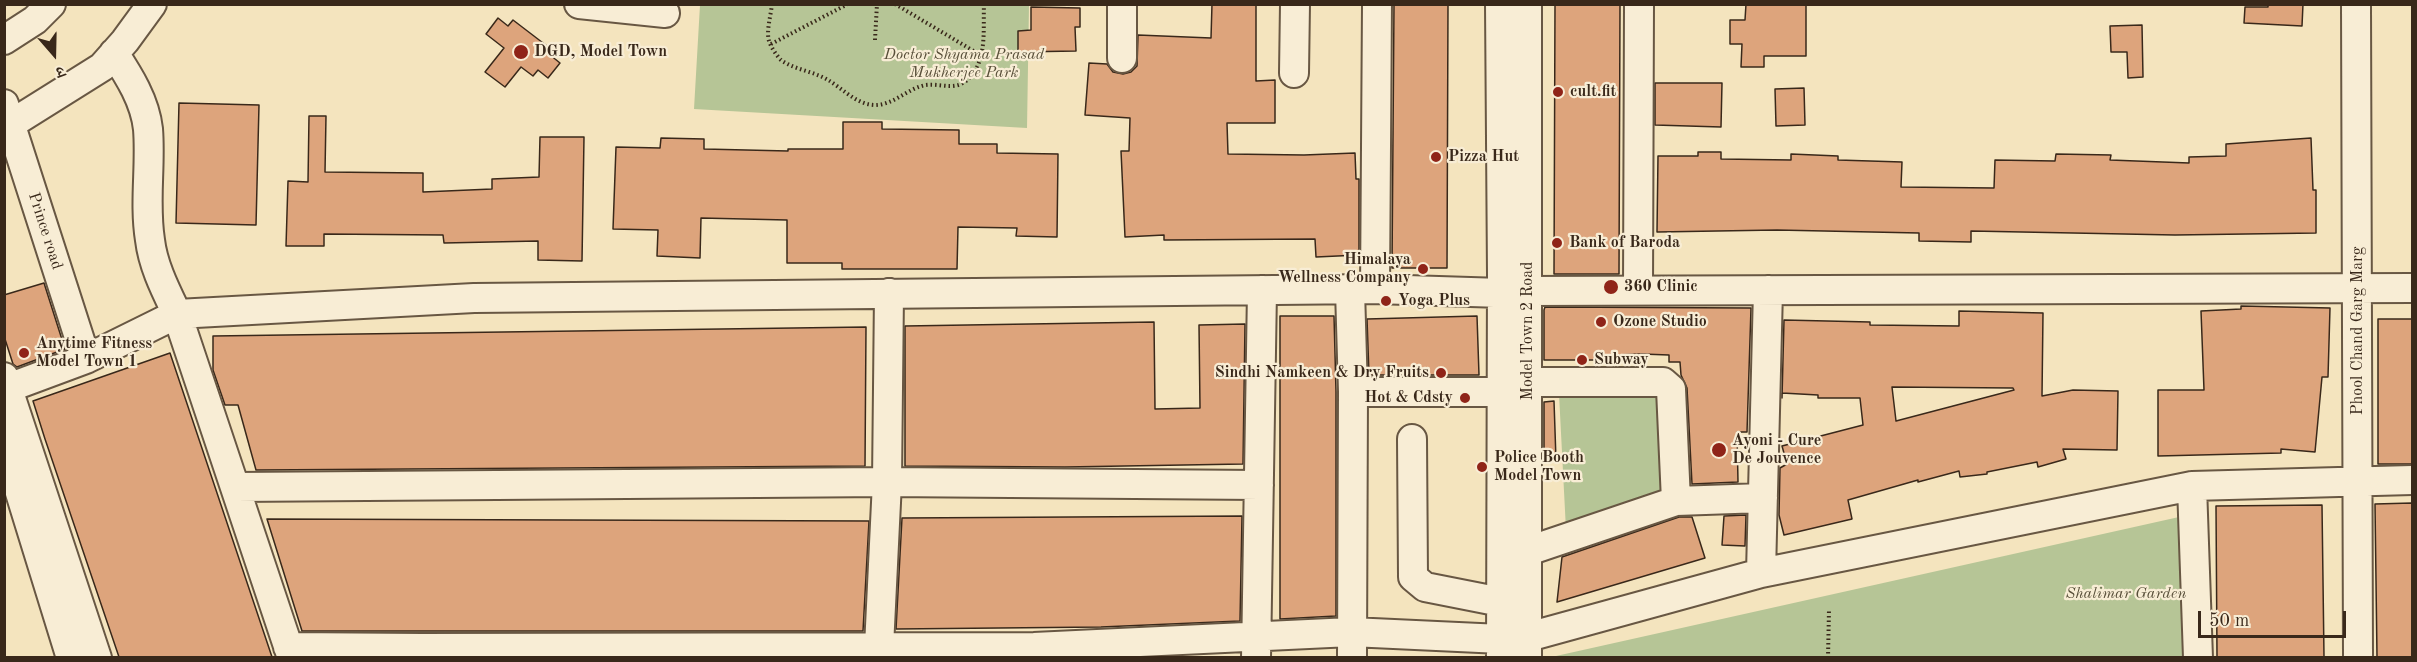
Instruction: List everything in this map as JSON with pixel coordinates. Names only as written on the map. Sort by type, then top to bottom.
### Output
[{"type":"street","points":[[4,40],[35,20],[51,4]]},
{"type":"street","points":[[8,114],[77,84],[102,67],[152,4]]},
{"type":"street","points":[[579,4],[665,13]]},
{"type":"street","points":[[1122,4],[1122,58]]},
{"type":"street","points":[[1294,73],[1295,4]]},
{"type":"street","points":[[1352,645],[1353,392],[1363,289],[1377,4]]},
{"type":"street","name":"Model Town 2 Road","points":[[1500,4],[1515,292]]},
{"type":"street","name":"Model Town 2 Road","points":[[1514,648],[1501,603],[1514,387],[1515,292],[1527,4]]},
{"type":"street","points":[[1638,290],[1639,4]]},
{"type":"street","name":"Phool Chand Garg Marg","points":[[2356,4],[2358,657]]},
{"type":"street","points":[[114,53],[130,78],[142,105],[148,129],[147,194],[150,242],[161,281],[177,314],[290,652],[817,653],[879,647],[953,652],[1034,647],[1169,649],[1352,645],[1514,648],[1761,573],[2192,486],[2412,480]]},
{"type":"street","name":"Prince road","points":[[8,114],[86,359]]},
{"type":"street","points":[[77,653],[6,382],[86,359],[177,314],[474,298],[890,293],[1363,289],[1515,292],[2412,288]]},
{"type":"street","points":[[1256,647],[1262,290]]},
{"type":"street","points":[[1761,573],[1768,290]]},
{"type":"street","points":[[879,647],[887,482],[890,293]]},
{"type":"street","points":[[1353,392],[1663,382],[1671,389],[1676,501]]},
{"type":"street","name":"Model Town 2 Road","points":[[1514,387],[1528,551],[1514,648]]},
{"type":"street","points":[[1412,439],[1413,577],[1425,587],[1501,603]]},
{"type":"street","points":[[4,441],[10,480],[77,653]]},
{"type":"street","points":[[236,487],[887,482],[1259,485]]},
{"type":"street","points":[[2192,486],[2198,657]]},
{"type":"street","points":[[1528,551],[1676,501],[1763,498]]},
{"type":"path","points":[[772,4],[768,40],[779,58],[828,80],[864,103],[876,105],[888,103],[912,88],[929,85],[945,87],[958,85],[970,78],[982,56],[984,4]]},
{"type":"path","points":[[771,44],[848,4]]},
{"type":"path","points":[[875,40],[877,4]]},
{"type":"path","points":[[895,4],[982,56]]},
{"type":"path","points":[[1828,609],[1828,657]]},
{"type":"green space","name":"Doctor Shyama Prasad Mukherjee Park","points":[[700,5],[1029,5],[1027,128],[694,109]]},
{"type":"green space","points":[[1559,394],[1663,397],[1667,499],[1566,530]]},
{"type":"green space","name":"Shalimar Garden","points":[[2188,515],[2193,657],[1556,658],[1556,656]]},
{"type":"building","points":[[1212,4],[1256,4],[1256,81],[1275,80],[1275,123],[1227,123],[1228,154],[1355,153],[1356,179],[1359,179],[1359,255],[1316,257],[1315,239],[1164,240],[1164,235],[1125,237],[1121,151],[1129,151],[1130,118],[1085,115],[1089,63],[1107,64],[1113,72],[1123,74],[1131,72],[1137,66],[1138,35],[1211,38]]},
{"type":"building","points":[[1394,4],[1448,4],[1447,268],[1392,268]]},
{"type":"building","points":[[1555,4],[1620,4],[1619,274],[1554,274]]},
{"type":"building","points":[[1746,4],[1806,4],[1806,56],[1764,56],[1764,67],[1741,67],[1742,44],[1730,44],[1730,20],[1745,20]]},
{"type":"building","points":[[2268,4],[2303,4],[2302,26],[2244,23],[2245,7],[2268,7]]},
{"type":"building","points":[[1031,7],[1080,8],[1080,27],[1075,27],[1076,51],[1018,52],[1018,31],[1031,30]]},
{"type":"building","points":[[498,18],[508,26],[513,20],[547,46],[544,50],[560,63],[548,78],[538,70],[533,76],[521,67],[505,87],[485,72],[504,48],[486,34]]},
{"type":"building","points":[[2142,25],[2143,77],[2128,78],[2127,52],[2111,52],[2110,26]]},
{"type":"building","points":[[1655,83],[1722,83],[1721,127],[1655,125]]},
{"type":"building","points":[[1804,88],[1805,125],[1776,126],[1775,89]]},
{"type":"building","points":[[179,103],[259,105],[256,225],[176,223]]},
{"type":"building","points":[[309,116],[326,116],[325,172],[423,173],[423,192],[492,189],[492,179],[539,177],[540,137],[584,137],[582,261],[538,260],[538,241],[444,243],[443,235],[324,234],[324,246],[286,246],[288,181],[308,182]]},
{"type":"building","points":[[843,122],[882,122],[882,129],[959,130],[959,144],[997,144],[997,153],[1058,154],[1057,237],[1016,236],[1017,228],[958,227],[957,269],[842,269],[842,263],[787,263],[787,220],[701,218],[700,258],[657,256],[658,230],[613,229],[616,147],[660,148],[661,138],[704,139],[704,149],[788,151],[788,149],[843,149]]},
{"type":"building","points":[[2311,138],[2313,190],[2316,190],[2316,233],[2175,235],[1971,231],[1971,242],[1919,241],[1919,233],[1777,230],[1657,232],[1658,156],[1698,156],[1698,152],[1721,152],[1721,159],[1791,160],[1791,154],[1838,156],[1838,160],[1902,162],[1901,187],[1994,188],[1995,160],[2055,161],[2056,154],[2111,155],[2110,160],[2189,163],[2189,157],[2226,156],[2226,144]]},
{"type":"building","points":[[44,283],[65,349],[17,367],[13,364],[4,336],[4,295]]},
{"type":"building","points":[[2241,306],[2330,308],[2328,377],[2322,377],[2315,452],[2281,449],[2281,453],[2158,456],[2158,390],[2204,390],[2201,311],[2241,309]]},
{"type":"building","points":[[1545,307],[1751,308],[1747,432],[1737,432],[1738,482],[1692,484],[1687,388],[1681,375],[1680,362],[1669,362],[1669,355],[1642,354],[1614,355],[1614,360],[1544,360]]},
{"type":"building","points":[[1959,311],[2043,313],[2042,396],[2073,390],[2118,391],[2117,450],[2063,449],[2066,459],[2038,467],[2037,462],[1987,472],[1987,474],[1960,477],[1959,471],[1918,482],[1918,480],[1848,500],[1852,519],[1784,535],[1779,515],[1780,468],[1787,464],[1782,446],[1863,425],[1860,398],[1818,398],[1818,395],[1782,393],[1784,320],[1870,322],[1870,325],[1959,326]],"holes":[[[1892,387],[2013,388],[2014,390],[1896,421]]]},
{"type":"building","points":[[1280,316],[1334,316],[1336,616],[1280,619]]},
{"type":"building","points":[[1477,316],[1479,375],[1369,375],[1367,319]]},
{"type":"building","points":[[2378,319],[2412,319],[2412,464],[2378,464]]},
{"type":"building","points":[[1154,322],[1155,409],[1200,408],[1199,325],[1245,324],[1243,464],[1065,467],[905,466],[905,326]]},
{"type":"building","points":[[866,327],[865,466],[256,470],[238,405],[225,405],[213,370],[213,336]]},
{"type":"building","points":[[170,353],[272,657],[119,657],[45,439],[33,401]]},
{"type":"building","points":[[1554,401],[1556,460],[1544,460],[1544,402]]},
{"type":"building","points":[[2412,503],[2412,657],[2377,657],[2375,504]]},
{"type":"building","points":[[2322,505],[2324,657],[2217,657],[2216,506]]},
{"type":"building","points":[[1746,515],[1745,546],[1722,545],[1724,516]]},
{"type":"building","points":[[1242,516],[1240,621],[1101,627],[896,629],[902,518]]},
{"type":"building","points":[[1679,517],[1692,517],[1705,558],[1557,602],[1562,557]]},
{"type":"building","points":[[267,519],[869,521],[863,631],[302,631]]},
{"type":"place","name":"DGD, Model Town","points":[[521,52]]},
{"type":"place","name":"cult.fit","points":[[1558,92]]},
{"type":"place","name":"Pizza Hut","points":[[1436,157]]},
{"type":"place","name":"Bank of Baroda","points":[[1557,243]]},
{"type":"place","name":"Himalaya Wellness Company","points":[[1423,269]]},
{"type":"place","name":"360 Clinic","points":[[1611,287]]},
{"type":"place","name":"Yoga Plus","points":[[1386,301]]},
{"type":"place","name":"Ozone Studio","points":[[1601,322]]},
{"type":"place","name":"Anytime Fitness Model Town 1","points":[[24,353]]},
{"type":"place","name":"Subway","points":[[1582,360]]},
{"type":"place","name":"Sindhi Namkeen & Dry Fruits","points":[[1441,373]]},
{"type":"place","name":"Hot & Cdsty","points":[[1465,398]]},
{"type":"place","name":"Ayoni - Cure De Jouvence","points":[[1719,450]]},
{"type":"place","name":"Police Booth Model Town","points":[[1482,467]]}]
